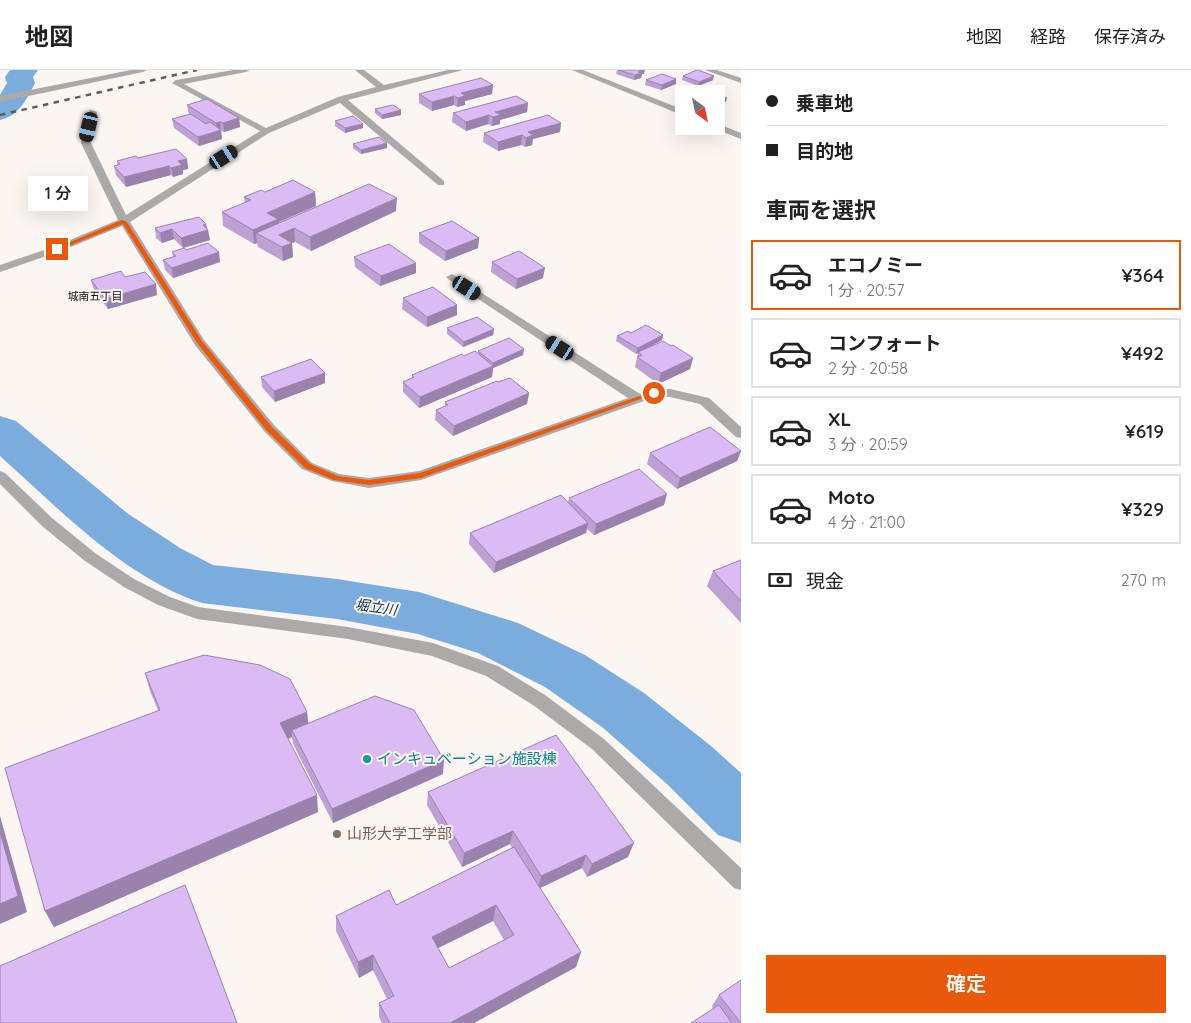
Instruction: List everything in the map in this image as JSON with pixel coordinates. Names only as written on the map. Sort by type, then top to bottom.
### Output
[{"type":"street","points":[[0,99],[143,70]]},
{"type":"street","points":[[246,70],[176,83],[266,131]]},
{"type":"street","points":[[359,70],[383,88]]},
{"type":"street","points":[[0,269],[57,249],[124,222],[266,131],[341,99],[459,70]]},
{"type":"street","points":[[576,70],[675,109]]},
{"type":"street","points":[[709,70],[741,81]]},
{"type":"street","points":[[341,99],[441,183]]},
{"type":"street","points":[[93,112],[86,143],[124,222],[199,342],[269,428],[307,466],[337,478],[369,482],[421,475],[543,434],[654,393],[670,393],[704,401],[741,434]]},
{"type":"street","points":[[725,130],[741,136]]},
{"type":"street","points":[[452,278],[638,398]]},
{"type":"street","points":[[0,476],[47,522],[90,558],[128,583],[164,601],[197,613],[348,633],[433,650],[492,671],[539,700],[598,744],[741,881]]},
{"type":"building","points":[[618,70],[642,70],[638,72],[642,73],[635,75]]},
{"type":"building","points":[[697,70],[714,76],[699,82],[683,76]]},
{"type":"building","points":[[662,74],[676,79],[662,85],[646,80]]},
{"type":"building","points":[[481,78],[493,85],[461,93],[465,96],[458,98],[454,96],[432,102],[419,94]]},
{"type":"building","points":[[516,96],[528,103],[495,112],[501,115],[493,117],[489,115],[466,122],[453,113]]},
{"type":"building","points":[[207,99],[239,118],[216,123],[187,105]]},
{"type":"building","points":[[393,105],[401,110],[382,115],[375,109]]},
{"type":"building","points":[[191,114],[206,124],[210,122],[221,130],[198,137],[172,119]]},
{"type":"building","points":[[548,115],[561,123],[528,132],[533,135],[526,138],[522,135],[498,142],[484,133]]},
{"type":"building","points":[[353,116],[363,124],[345,128],[335,121]]},
{"type":"building","points":[[379,137],[387,143],[361,150],[353,144]]},
{"type":"building","points":[[176,149],[187,159],[178,161],[182,165],[171,168],[169,166],[124,177],[114,166],[120,164],[117,161]]},
{"type":"building","points":[[293,180],[315,192],[267,213],[278,219],[253,230],[222,212],[251,200],[244,197],[261,190],[265,192]]},
{"type":"building","points":[[369,184],[397,198],[310,237],[294,228],[279,235],[292,243],[282,247],[256,233]]},
{"type":"building","points":[[199,217],[206,224],[203,225],[208,230],[181,238],[172,229],[160,233],[155,228]]},
{"type":"building","points":[[452,221],[479,238],[446,251],[419,233]]},
{"type":"building","points":[[208,243],[219,252],[172,268],[163,260],[176,256],[172,252]]},
{"type":"building","points":[[389,244],[416,263],[381,276],[354,257]]},
{"type":"building","points":[[519,251],[545,268],[517,279],[492,262]]},
{"type":"building","points":[[121,271],[125,277],[145,272],[156,284],[105,299],[91,280]]},
{"type":"building","points":[[433,287],[457,305],[427,317],[403,298]]},
{"type":"building","points":[[477,317],[494,329],[464,342],[447,328]]},
{"type":"building","points":[[646,325],[663,335],[638,348],[617,336],[628,331],[631,333]]},
{"type":"building","points":[[509,338],[524,349],[493,363],[478,351]]},
{"type":"building","points":[[663,341],[693,358],[661,373],[637,357],[642,355],[638,352]]},
{"type":"building","points":[[475,351],[493,366],[420,397],[403,382],[414,377],[412,375],[462,354],[464,356]]},
{"type":"building","points":[[311,359],[325,373],[274,391],[261,377]]},
{"type":"building","points":[[510,378],[529,393],[454,426],[436,410],[448,405],[445,402],[497,381]]},
{"type":"building","points":[[710,427],[741,451],[680,478],[650,453]]},
{"type":"building","points":[[639,469],[667,494],[596,524],[569,498]]},
{"type":"building","points":[[561,495],[588,523],[496,562],[470,533]]},
{"type":"building","points":[[741,560],[741,601],[713,571]]},
{"type":"building","points":[[204,655],[260,665],[290,679],[307,712],[280,723],[317,795],[45,911],[5,768],[160,710],[145,673]]},
{"type":"building","name":"インキュベーション施設棟","points":[[375,696],[414,710],[444,760],[332,809],[292,730]]},
{"type":"building","points":[[556,735],[634,843],[592,864],[586,855],[541,876],[513,831],[464,853],[428,792]]},
{"type":"building","points":[[0,832],[18,896],[0,904]]},
{"type":"building","points":[[514,847],[581,952],[450,1023],[390,1023],[379,1003],[394,996],[373,955],[358,962],[336,916],[389,890],[396,905]],"holes":[[[496,905],[514,935],[449,968],[432,937]]]},
{"type":"building","points":[[185,885],[237,1023],[0,1023],[0,966]]},
{"type":"building","points":[[741,980],[741,1023],[719,995]]},
{"type":"building","points":[[719,1005],[732,1023],[691,1023]]},
{"type":"waterway","name":"堀立川","points":[[0,111],[10,103],[21,83],[19,77],[24,70]]},
{"type":"waterway","name":"堀立川","points":[[0,431],[109,526],[162,561],[202,583],[337,599],[419,613],[498,638],[565,671],[623,710],[689,765],[741,814]]},
{"type":"railway","points":[[0,115],[197,70]]},
{"type":"place","name":"インキュベーション施設棟","points":[[367,759]]},
{"type":"place","name":"山形大学工学部","points":[[337,834]]},
{"type":"district","name":"城南五丁目","points":[[95,296]]},
{"type":"route","points":[[57,249],[124,222],[199,342],[269,428],[307,466],[337,478],[369,482],[421,475],[543,434],[654,393]]}]
